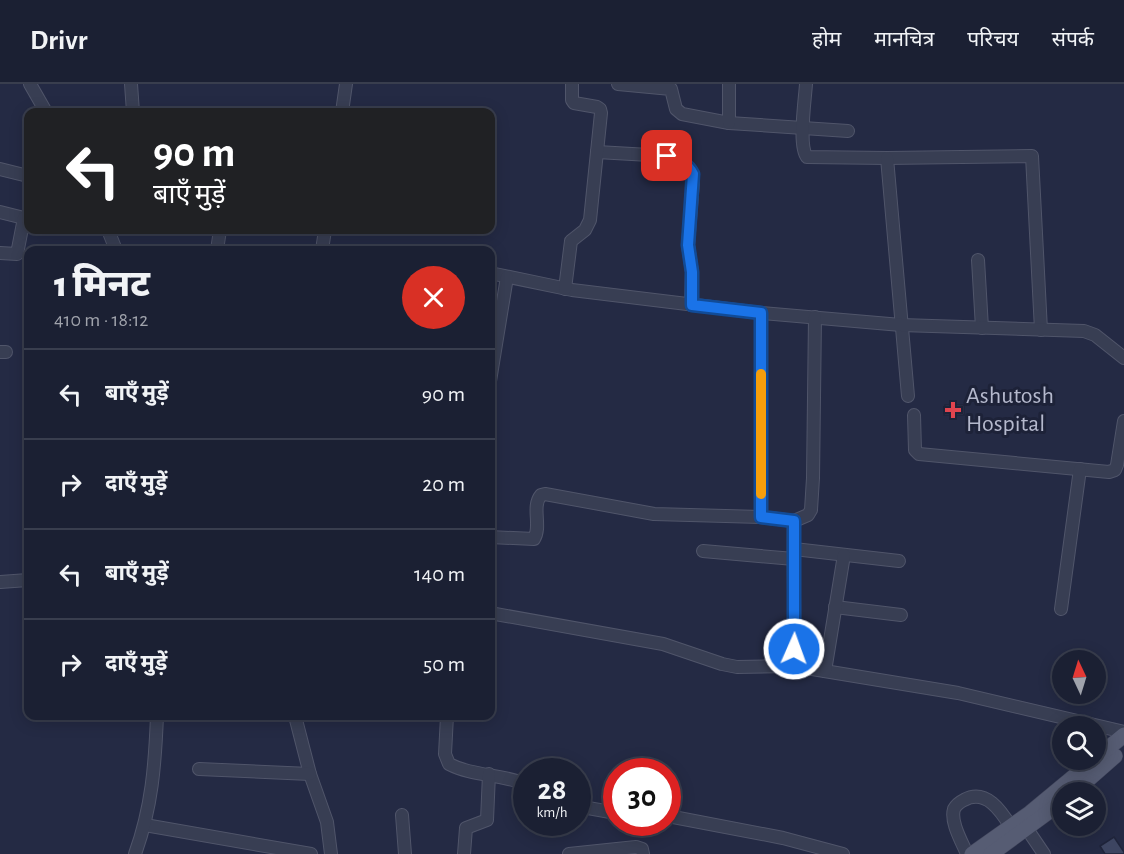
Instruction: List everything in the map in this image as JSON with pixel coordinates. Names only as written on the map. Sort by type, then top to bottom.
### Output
[{"type":"main road","points":[[991,854],[1124,733]]},
{"type":"main road","points":[[1085,782],[1124,748]]},
{"type":"main road","points":[[972,854],[1052,808]]},
{"type":"street","points":[[30,84],[44,108]]},
{"type":"street","points":[[131,84],[133,108]]},
{"type":"street","points":[[343,108],[346,84]]},
{"type":"street","points":[[565,289],[571,242],[585,230],[590,220],[600,135],[600,109],[574,103],[572,84]]},
{"type":"street","points":[[618,84],[671,89],[678,112],[729,123],[848,131]]},
{"type":"street","points":[[729,84],[729,123]]},
{"type":"street","points":[[806,84],[803,128],[804,153],[807,157],[1032,156],[1041,330]]},
{"type":"street","points":[[597,153],[667,156],[675,158],[690,168],[693,182],[688,245],[692,272],[692,305]]},
{"type":"street","points":[[887,158],[908,396]]},
{"type":"street","points":[[0,169],[24,175]]},
{"type":"street","points":[[0,212],[24,218]]},
{"type":"street","points":[[0,253],[17,254],[24,226]]},
{"type":"street","points":[[978,260],[982,328]]},
{"type":"street","points":[[495,274],[565,289],[761,313],[901,324],[1090,332],[1124,358]]},
{"type":"street","points":[[495,334],[507,277]]},
{"type":"street","points":[[761,313],[761,517]]},
{"type":"street","points":[[495,537],[534,539],[537,534],[537,502],[541,495],[545,494],[654,513],[761,517],[794,521],[808,515],[811,510],[815,317]]},
{"type":"street","points":[[914,415],[915,450],[919,454],[1109,472],[1115,470],[1124,421]]},
{"type":"street","points":[[1061,609],[1080,469]]},
{"type":"street","points":[[794,521],[796,616],[794,666]]},
{"type":"street","points":[[703,551],[844,555],[899,561]]},
{"type":"street","points":[[825,671],[844,555]]},
{"type":"street","points":[[0,582],[24,580]]},
{"type":"street","points":[[835,607],[901,615]]},
{"type":"street","points":[[495,614],[663,644],[736,667],[794,666],[958,693],[1124,733]]},
{"type":"street","points":[[135,854],[145,825],[153,788],[157,720]]},
{"type":"street","points":[[296,720],[310,774],[327,822],[331,854]]},
{"type":"street","points":[[447,720],[445,759],[449,764],[457,768],[513,779]]},
{"type":"street","points":[[199,769],[310,774]]},
{"type":"street","points":[[464,854],[466,828],[487,820],[489,774]]},
{"type":"street","points":[[967,854],[956,825],[954,811],[956,805],[976,796],[985,798],[1020,826],[1044,854]]},
{"type":"street","points":[[402,815],[405,854]]},
{"type":"street","points":[[681,818],[783,838],[843,854]]},
{"type":"street","points":[[145,825],[311,854]]},
{"type":"street","points":[[569,854],[636,848],[642,849],[643,854]]},
{"type":"building","points":[[945,405],[964,405],[964,415],[944,415]]},
{"type":"building","points":[[1114,837],[1124,854],[1105,854],[1100,846]]},
{"type":"slow traffic","points":[[761,374],[761,494]]},
{"type":"place","name":"Ashutosh Hospital","points":[[953,410]]},
{"type":"route","points":[[667,156],[675,158],[690,168],[693,174],[688,245],[693,279],[692,305],[761,313],[761,517],[794,521],[793,577],[796,616],[794,649]]}]
